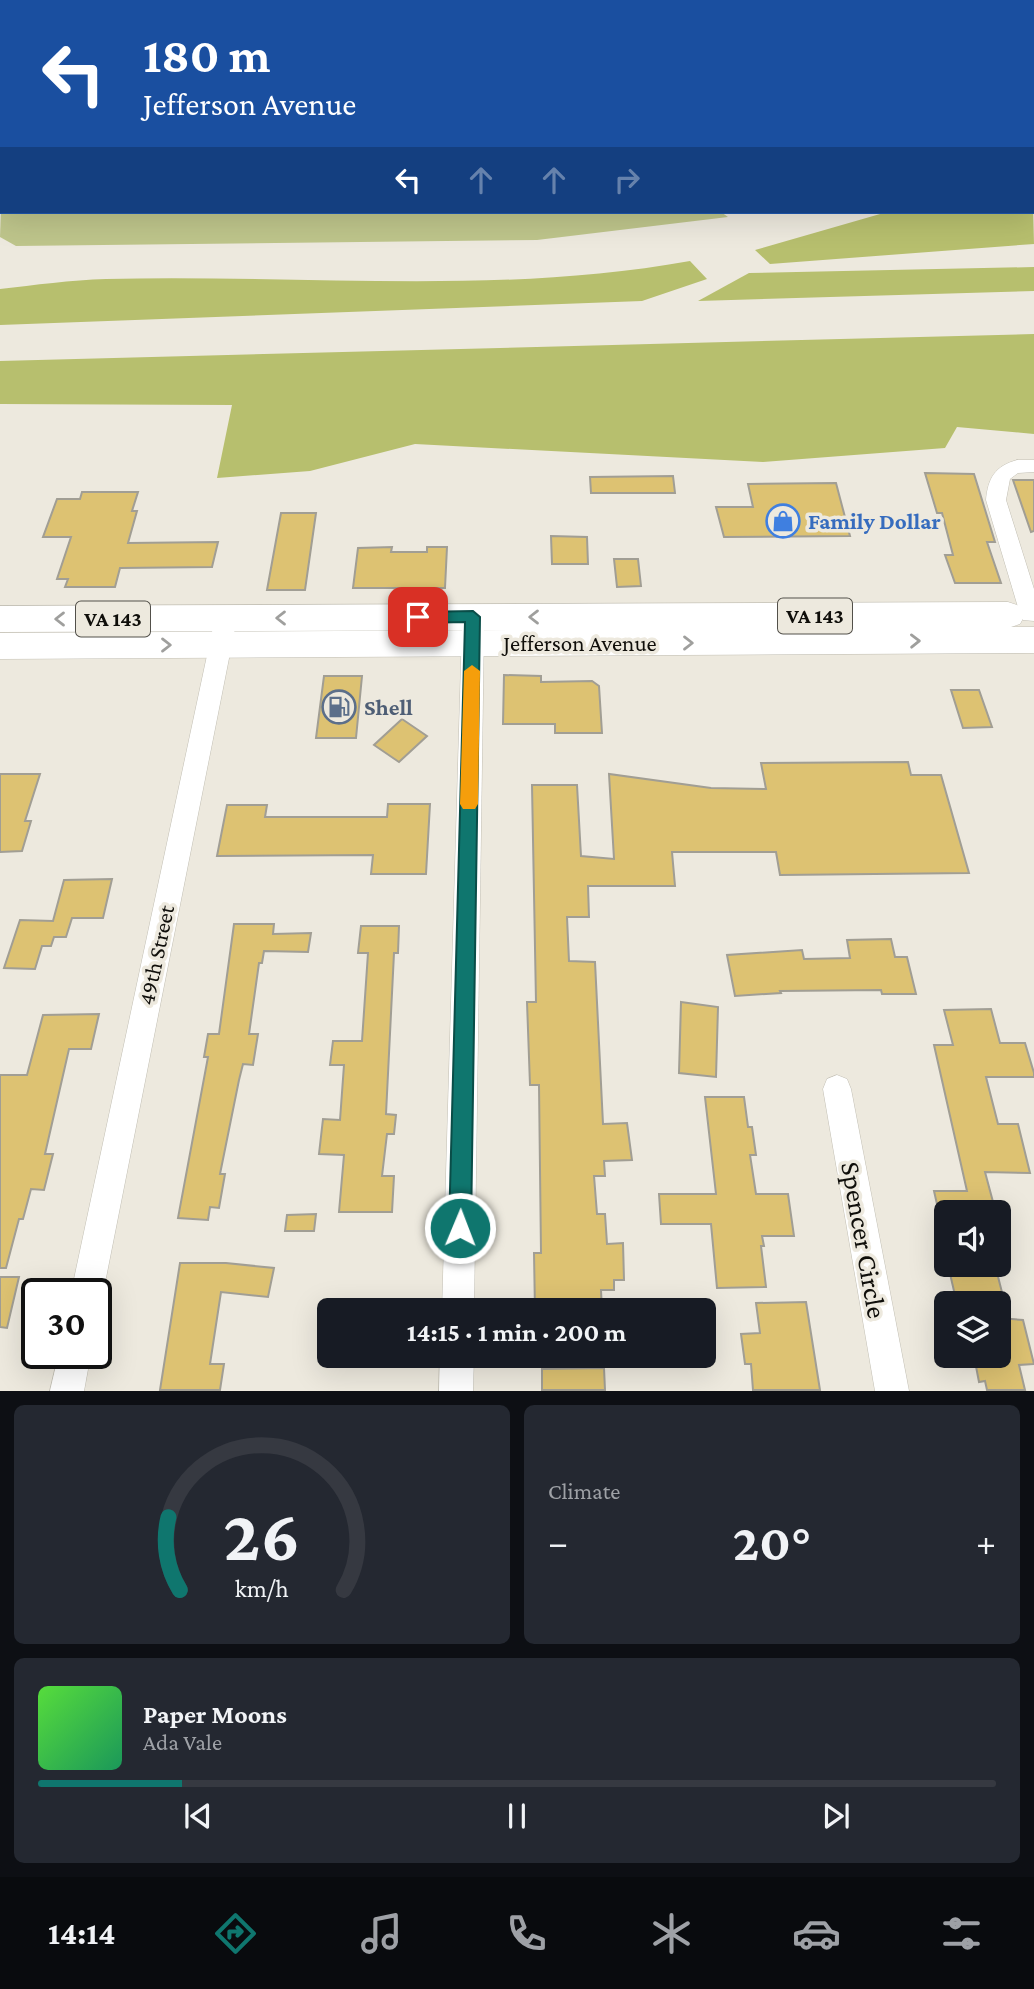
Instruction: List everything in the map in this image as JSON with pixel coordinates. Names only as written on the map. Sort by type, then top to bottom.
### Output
[{"type":"main road","name":"Jefferson Avenue","points":[[0,620],[223,631],[1033,623]]},
{"type":"main road","name":"Jefferson Avenue","points":[[0,646],[223,631]]},
{"type":"street","points":[[1033,623],[996,499],[996,486],[1000,475],[1009,469],[1034,466]]},
{"type":"street","points":[[458,1298],[473,630]]},
{"type":"street","name":"49th Street","points":[[90,1278],[223,631]]},
{"type":"street","name":"Spencer Circle","points":[[837,1089],[892,1391]]},
{"type":"street","points":[[456,1391],[457,1368]]},
{"type":"street","points":[[67,1391],[72,1369]]},
{"type":"green space","points":[[1,214],[724,214],[728,217],[537,240],[16,246],[0,237]]},
{"type":"green space","points":[[880,214],[1033,214],[1034,244],[770,264],[755,250]]},
{"type":"green space","points":[[690,261],[707,279],[642,301],[0,325],[0,289],[66,282],[179,278],[472,281],[617,272]]},
{"type":"green space","points":[[1034,267],[1034,291],[698,301],[749,273]]},
{"type":"green space","points":[[1034,334],[1034,434],[957,427],[945,448],[763,462],[415,444],[310,471],[217,478],[232,405],[0,404],[0,361]]},
{"type":"building","points":[[925,473],[974,474],[995,542],[987,542],[1001,583],[955,583],[945,555],[953,555],[942,513],[937,513]]},
{"type":"building","points":[[673,476],[675,493],[591,493],[590,477]]},
{"type":"building","points":[[1013,480],[1034,480],[1034,531],[1031,532]]},
{"type":"building","name":"Family Dollar","points":[[836,483],[850,536],[724,537],[716,507],[753,507],[748,484]]},
{"type":"building","points":[[82,492],[138,492],[132,511],[137,511],[128,543],[218,542],[212,567],[120,568],[115,587],[65,587],[68,579],[57,579],[71,537],[43,537],[57,499],[80,499]]},
{"type":"building","points":[[281,513],[316,513],[305,590],[267,590]]},
{"type":"building","points":[[551,536],[587,537],[588,564],[552,564]]},
{"type":"building","points":[[392,547],[391,552],[427,552],[427,547],[447,547],[445,588],[353,588],[358,548]]},
{"type":"building","points":[[614,559],[638,559],[641,586],[617,587]]},
{"type":"building","points":[[504,675],[541,676],[541,682],[592,681],[599,686],[602,733],[555,733],[555,724],[503,724]]},
{"type":"building","name":"Shell","points":[[324,676],[362,676],[356,738],[316,738]]},
{"type":"building","points":[[951,690],[979,690],[992,727],[963,728]]},
{"type":"building","points":[[402,719],[427,736],[399,762],[374,745]]},
{"type":"building","points":[[908,762],[911,775],[941,775],[969,873],[780,875],[776,852],[672,852],[675,886],[588,886],[589,917],[567,917],[569,961],[595,962],[603,1124],[627,1123],[632,1160],[604,1161],[605,1176],[594,1176],[597,1214],[605,1214],[607,1244],[623,1243],[624,1280],[614,1280],[614,1290],[601,1290],[601,1298],[535,1298],[534,1253],[541,1253],[539,1085],[530,1085],[527,1002],[536,1002],[532,785],[577,785],[581,856],[614,859],[609,774],[711,788],[766,789],[761,763]]},
{"type":"building","points":[[0,774],[40,774],[25,821],[31,821],[22,851],[0,852]]},
{"type":"building","points":[[388,804],[430,804],[426,874],[371,874],[373,855],[217,856],[227,805],[267,805],[265,817],[387,817]]},
{"type":"building","points":[[112,879],[103,918],[72,918],[66,937],[54,937],[51,946],[42,946],[35,969],[4,968],[20,920],[53,921],[64,880]]},
{"type":"building","points":[[234,924],[274,924],[273,934],[311,933],[308,952],[264,951],[262,963],[259,963],[249,1034],[258,1034],[253,1065],[243,1064],[239,1080],[220,1174],[225,1174],[219,1208],[210,1207],[208,1220],[178,1218],[208,1057],[204,1057],[208,1034],[219,1034]]},
{"type":"building","points":[[361,926],[399,926],[398,953],[394,953],[386,1114],[396,1115],[394,1134],[387,1134],[382,1176],[394,1176],[392,1212],[339,1212],[344,1155],[319,1154],[323,1119],[340,1120],[344,1065],[330,1065],[333,1041],[362,1041],[368,953],[358,953]]},
{"type":"building","points":[[891,939],[895,957],[907,957],[916,994],[882,994],[881,990],[780,991],[781,993],[735,996],[727,955],[802,950],[804,959],[850,958],[847,940]]},
{"type":"building","points":[[681,1002],[718,1007],[716,1077],[679,1073]]},
{"type":"building","points":[[991,1009],[1000,1043],[1025,1043],[1034,1073],[1034,1077],[986,1077],[998,1124],[1018,1124],[1030,1173],[985,1172],[993,1200],[936,1200],[934,1191],[967,1191],[934,1045],[953,1045],[944,1010]]},
{"type":"building","points":[[99,1014],[91,1049],[69,1049],[45,1154],[53,1154],[44,1190],[31,1189],[23,1219],[19,1219],[6,1268],[0,1268],[0,1075],[27,1075],[43,1015]]},
{"type":"building","points":[[705,1097],[744,1097],[748,1127],[752,1127],[756,1155],[750,1155],[756,1194],[788,1194],[794,1236],[762,1236],[766,1287],[717,1288],[711,1224],[661,1224],[659,1194],[716,1194]]},
{"type":"building","points":[[316,1214],[314,1231],[285,1231],[287,1215]]},
{"type":"building","points":[[180,1263],[226,1263],[274,1268],[268,1297],[221,1292],[210,1364],[224,1364],[220,1390],[160,1390]]},
{"type":"building","points":[[0,1277],[19,1277],[7,1328],[0,1327]]},
{"type":"building","points":[[951,1277],[998,1277],[1002,1291],[954,1291]]},
{"type":"building","points":[[806,1302],[820,1390],[753,1390],[751,1364],[745,1364],[741,1334],[760,1333],[756,1303]]},
{"type":"building","points":[[1011,1319],[1023,1320],[1034,1364],[1019,1365],[1025,1390],[987,1390],[985,1381],[979,1382],[976,1368],[1011,1368]]},
{"type":"building","points":[[604,1368],[605,1390],[542,1390],[542,1369]]},
{"type":"slow traffic","points":[[469,804],[472,671]]},
{"type":"place","name":"Family Dollar","points":[[783,521]]},
{"type":"place","name":"Shell","points":[[339,707]]},
{"type":"route","points":[[418,617],[473,617],[460,1228]]}]
